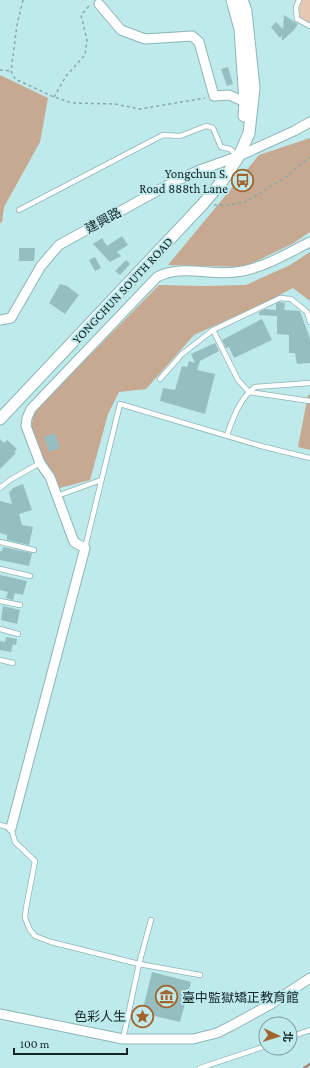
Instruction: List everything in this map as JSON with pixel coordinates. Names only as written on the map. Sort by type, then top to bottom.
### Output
[{"type":"street","name":"YONGCHUN SOUTH ROAD","points":[[232,0],[240,29],[245,102],[239,156]]},
{"type":"street","name":"YONGCHUN SOUTH ROAD","points":[[0,419],[202,205],[223,180],[239,156],[249,133],[254,88],[246,11],[242,0]]},
{"type":"street","points":[[99,4],[121,30],[145,39],[192,36],[199,42],[214,96],[229,95],[245,102]]},
{"type":"street","name":"建興路","points":[[0,320],[11,318],[41,266],[59,245],[172,183],[197,171],[239,156],[294,131],[310,122]]},
{"type":"street","points":[[11,828],[85,548],[74,542],[50,477],[40,463],[26,426],[27,418],[31,409],[157,277],[165,272],[235,272],[262,266],[310,242]]},
{"type":"street","points":[[0,1014],[123,1039],[193,1039],[217,1033],[271,1004],[310,978]]},
{"type":"lane","points":[[299,0],[296,7],[297,19],[310,26]]},
{"type":"lane","points":[[19,210],[163,135],[180,136],[206,126],[213,128],[221,147],[230,149],[239,156]]},
{"type":"lane","points":[[160,379],[182,354],[213,330],[280,298],[291,299],[307,312],[310,322]]},
{"type":"lane","points":[[213,330],[238,380],[249,392],[310,401]]},
{"type":"lane","points":[[227,435],[233,416],[249,392],[255,387],[310,383]]},
{"type":"lane","points":[[85,548],[120,404],[261,446],[310,458]]},
{"type":"lane","points":[[0,488],[10,480],[40,463]]},
{"type":"lane","points":[[57,496],[101,480]]},
{"type":"lane","points":[[0,542],[34,550]]},
{"type":"lane","points":[[0,569],[30,576]]},
{"type":"lane","points":[[0,601],[20,605]]},
{"type":"lane","points":[[0,629],[18,634]]},
{"type":"lane","points":[[0,660],[13,663]]},
{"type":"lane","points":[[0,825],[11,828],[15,842],[35,861],[25,918],[30,930],[35,936],[51,942],[139,964],[200,975]]},
{"type":"lane","points":[[123,1039],[139,964],[151,920]]},
{"type":"lane","points":[[298,1035],[310,1030]]},
{"type":"lane","points":[[200,1068],[258,1049]]},
{"type":"path","points":[[23,0],[17,25],[11,71],[15,79],[54,97],[72,103],[115,104],[140,109],[214,96]]},
{"type":"path","points":[[54,97],[66,76],[85,55],[87,40],[81,15],[89,6],[99,4]]},
{"type":"path","points":[[0,70],[11,71]]},
{"type":"path","points":[[202,205],[228,205],[245,202],[282,180],[310,157]]},
{"type":"shaded area","points":[[301,0],[310,0],[310,23],[298,20]]},
{"type":"shaded area","points":[[0,75],[48,98],[40,142],[4,207],[2,222],[0,223]]},
{"type":"shaded area","points":[[310,138],[310,232],[292,244],[244,267],[168,265],[259,155]]},
{"type":"shaded area","points":[[310,252],[310,301],[293,288],[260,305],[194,335],[146,389],[119,392],[108,414],[90,480],[60,488],[31,435],[33,413],[159,285],[246,285],[290,265]]},
{"type":"shaded area","points":[[308,395],[310,395],[310,450],[298,447]]},
{"type":"building","points":[[284,15],[298,24],[282,41],[282,35],[280,38],[271,27],[276,22],[283,29]]},
{"type":"building","points":[[228,67],[233,84],[227,86],[221,69]]},
{"type":"building","points":[[122,236],[128,245],[117,252],[121,256],[110,262],[93,244],[102,238],[107,246]]},
{"type":"building","points":[[19,248],[35,248],[34,261],[19,261]]},
{"type":"building","points":[[95,257],[101,268],[95,271],[89,260]]},
{"type":"building","points":[[126,260],[130,264],[120,275],[115,271]]},
{"type":"building","points":[[60,284],[67,286],[79,295],[65,314],[49,303]]},
{"type":"building","points":[[279,302],[285,303],[284,310],[300,311],[310,339],[310,363],[297,364],[295,353],[289,353],[289,335],[277,334],[277,316],[259,315],[259,312],[265,309],[276,310],[276,304]]},
{"type":"building","points":[[262,319],[272,340],[234,358],[229,347],[226,348],[222,340]]},
{"type":"building","points":[[215,343],[219,351],[200,361],[197,370],[215,374],[205,414],[160,401],[163,388],[175,390],[182,366],[187,367],[189,361],[195,363],[191,354]]},
{"type":"building","points":[[55,433],[60,448],[49,452],[44,437]]},
{"type":"building","points":[[0,439],[4,443],[7,440],[17,449],[14,452],[16,453],[0,469]]},
{"type":"building","points":[[23,484],[32,510],[19,514],[22,525],[33,527],[29,545],[7,540],[7,535],[0,533],[0,501],[12,504],[9,492],[13,488]]},
{"type":"building","points":[[3,547],[32,553],[29,566],[0,560],[0,551],[2,551]]},
{"type":"building","points":[[0,575],[27,581],[23,595],[15,593],[13,600],[6,598],[8,592],[0,590]]},
{"type":"building","points":[[3,606],[20,610],[17,624],[1,620]]},
{"type":"building","points":[[6,637],[17,639],[16,645],[13,644],[11,652],[0,650],[0,641],[5,642]]},
{"type":"building","name":"臺中監獄矯正教育館","points":[[152,972],[191,982],[180,1022],[142,1013]]},
{"type":"waterway","points":[[304,1068],[310,1064]]},
{"type":"place","name":"Yongchun S. Road 888th Lane","points":[[243,180]]},
{"type":"place","name":"臺中監獄矯正教育館","points":[[166,997]]},
{"type":"place","name":"色彩人生","points":[[142,1016]]}]
